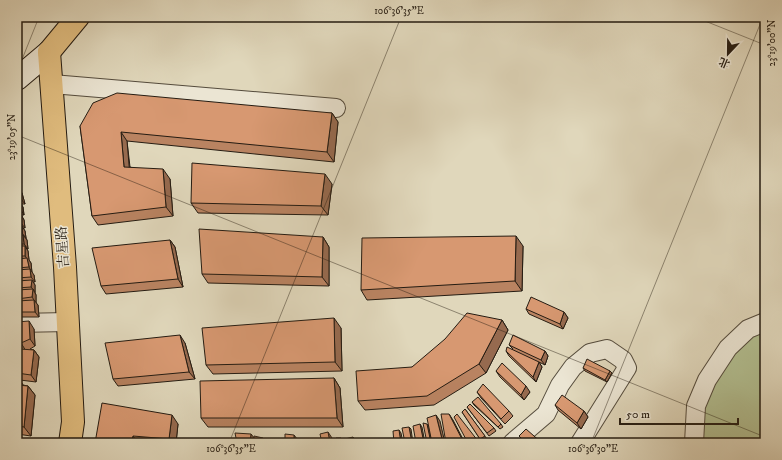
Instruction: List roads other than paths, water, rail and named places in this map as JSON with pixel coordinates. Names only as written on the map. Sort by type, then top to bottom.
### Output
[{"type":"main road","points":[[17,79],[49,52],[78,17]]},
{"type":"main road","name":"吉星路","points":[[49,52],[68,322],[73,422],[70,443]]},
{"type":"street","points":[[52,84],[336,108]]},
{"type":"street","points":[[17,323],[68,322]]},
{"type":"street","points":[[694,443],[696,406],[707,380],[728,348],[748,329],[765,322]]},
{"type":"street","points":[[512,443],[546,414],[560,385],[573,367],[590,353],[607,349],[623,360],[627,368],[580,443]]}]
